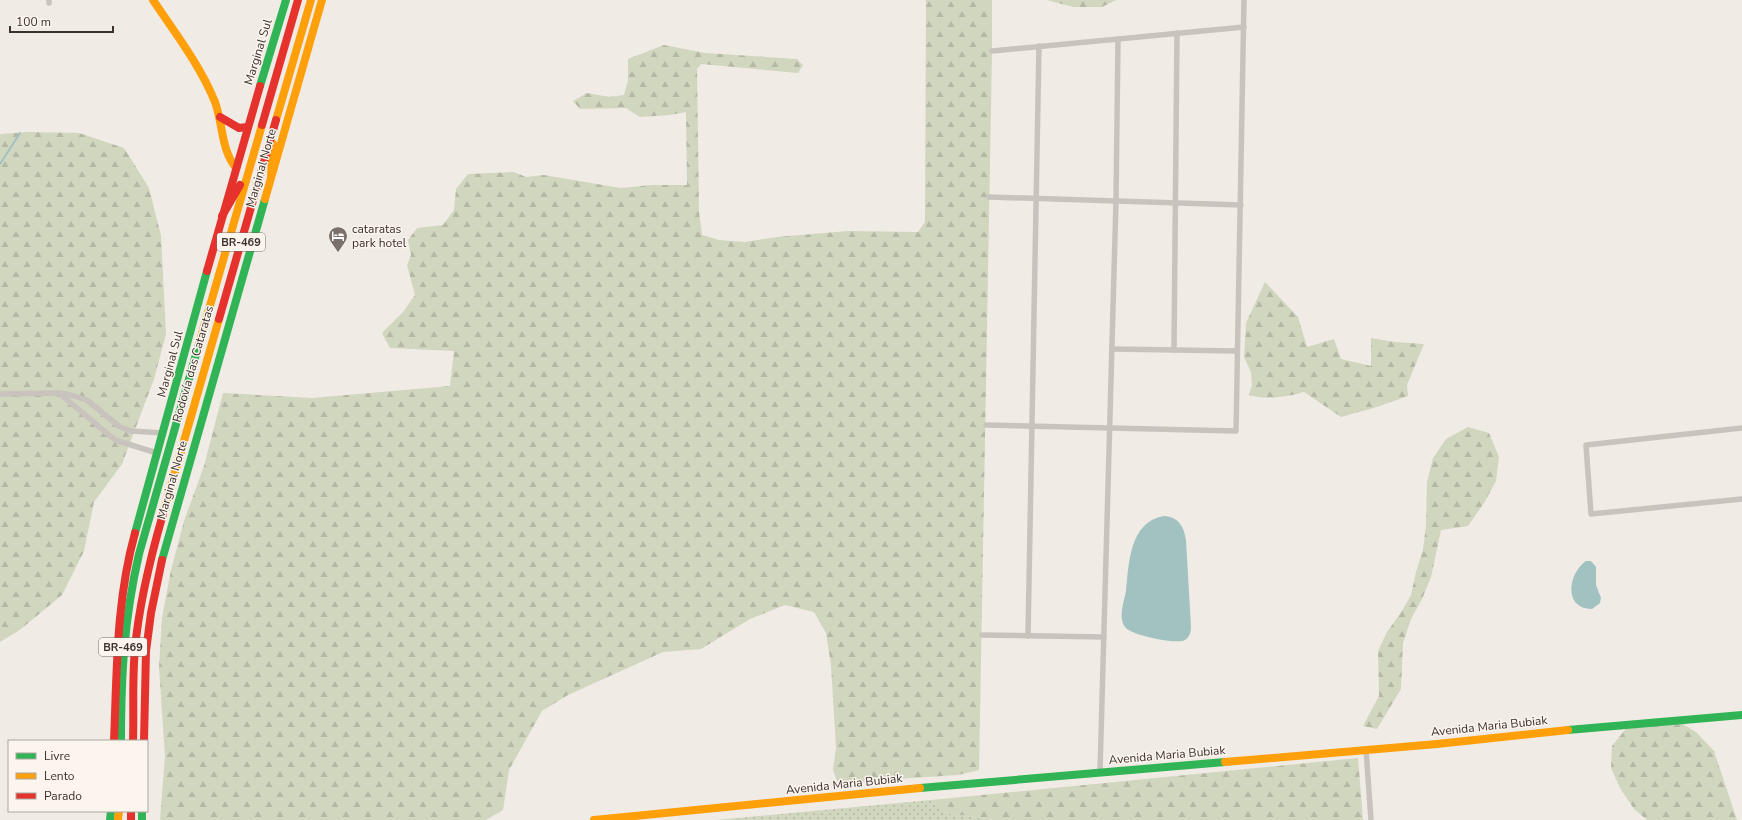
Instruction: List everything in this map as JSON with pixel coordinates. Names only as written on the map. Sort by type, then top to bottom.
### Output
[{"type":"main road","points":[[153,0],[204,80],[220,116],[228,160],[236,168]]},
{"type":"main road","name":"Marginal Sul","points":[[114,740],[119,619],[126,573],[134,538],[247,127],[286,0]]},
{"type":"main road","name":"Rodovía das Cataratas","points":[[121,740],[124,635],[130,591],[159,480],[298,0]]},
{"type":"main road","name":"Rodovía das Cataratas","points":[[133,740],[136,636],[151,557],[310,0]]},
{"type":"main road","name":"Marginal Norte","points":[[144,740],[145,671],[148,631],[154,595],[165,547],[322,0]]},
{"type":"main road","points":[[220,116],[239,128],[247,127]]},
{"type":"main road","points":[[271,176],[274,124]]},
{"type":"main road","points":[[222,216],[248,172]]},
{"type":"main road","points":[[146,492],[177,502]]},
{"type":"main road","points":[[134,538],[165,547]]},
{"type":"main road","name":"Avenida Maria Bubiak","points":[[594,820],[1100,772],[1742,715]]},
{"type":"street","points":[[986,425],[1236,431],[1244,0]]},
{"type":"street","points":[[992,51],[1244,27]]},
{"type":"street","points":[[1174,350],[1177,34]]},
{"type":"street","points":[[1100,772],[1116,201],[1118,39]]},
{"type":"street","points":[[1028,636],[1039,46]]},
{"type":"street","points":[[989,197],[1241,205]]},
{"type":"street","points":[[1112,349],[1238,351]]},
{"type":"street","points":[[0,394],[59,393],[76,396],[87,400],[120,427],[131,430],[163,433]]},
{"type":"street","points":[[59,393],[115,440],[157,453]]},
{"type":"street","points":[[1742,428],[1586,445],[1591,514],[1742,499]]},
{"type":"street","points":[[982,635],[1104,637]]},
{"type":"street","points":[[1366,749],[1371,820]]},
{"type":"green space","points":[[926,0],[992,0],[979,770],[958,775],[849,782],[837,781],[833,770],[836,748],[831,665],[826,633],[814,612],[785,605],[750,619],[701,649],[663,652],[568,695],[542,711],[509,770],[503,810],[486,820],[160,820],[165,756],[159,667],[162,618],[171,570],[184,521],[204,466],[223,393],[312,398],[450,386],[454,351],[390,348],[382,333],[403,312],[415,295],[407,265],[411,255],[408,240],[417,228],[443,225],[454,210],[456,189],[468,174],[514,172],[526,177],[544,175],[621,188],[652,185],[687,185],[686,112],[670,115],[640,117],[626,108],[580,109],[573,101],[587,93],[609,97],[624,95],[628,80],[628,59],[664,45],[705,53],[797,59],[803,65],[798,73],[701,64],[697,69],[699,212],[702,235],[719,240],[745,242],[777,237],[848,231],[918,232],[925,222]]},
{"type":"green space","points":[[1047,0],[1116,0],[1102,7],[1073,7]]},
{"type":"green space","points":[[28,132],[79,133],[124,148],[149,188],[161,236],[166,334],[154,379],[122,464],[94,502],[84,551],[62,595],[21,629],[0,642],[0,134]]},
{"type":"green space","points":[[1265,282],[1298,317],[1307,347],[1334,339],[1341,359],[1371,366],[1371,338],[1395,342],[1424,344],[1407,385],[1408,396],[1377,407],[1341,417],[1304,392],[1276,397],[1255,397],[1249,395],[1252,385],[1251,372],[1244,357],[1246,323]]},
{"type":"green space","points":[[1468,427],[1489,433],[1499,457],[1496,481],[1484,503],[1468,526],[1441,530],[1431,577],[1422,599],[1411,619],[1403,643],[1401,689],[1377,729],[1363,726],[1379,696],[1378,651],[1387,632],[1411,595],[1423,550],[1426,526],[1427,482],[1433,458],[1446,439]]},
{"type":"green space","points":[[1676,720],[1696,732],[1714,751],[1737,820],[1647,820],[1634,809],[1620,788],[1611,768],[1612,746],[1628,726]]},
{"type":"green space","points":[[1358,758],[1363,820],[993,820],[948,813],[931,800]]},
{"type":"green space","points":[[931,800],[948,813],[993,820],[716,820]]},
{"type":"water","points":[[1164,516],[1173,518],[1180,524],[1184,531],[1186,540],[1191,629],[1188,637],[1185,640],[1180,641],[1164,640],[1135,633],[1125,627],[1122,619],[1122,609],[1126,591],[1130,557],[1137,535],[1144,526],[1152,520]]},
{"type":"water","points":[[1586,561],[1591,561],[1596,567],[1596,585],[1601,598],[1600,603],[1592,609],[1583,607],[1576,603],[1571,590],[1572,581],[1575,574]]},
{"type":"waterway","points":[[0,164],[20,133]]},
{"type":"traffic: fast","points":[[260,86],[286,0]]},
{"type":"traffic: fast","points":[[162,560],[265,199]]},
{"type":"traffic: fast","points":[[135,533],[207,271]]},
{"type":"traffic: fast","points":[[121,740],[124,647],[134,578],[139,554],[199,344]]},
{"type":"traffic: fast","points":[[1568,730],[1742,715]]},
{"type":"traffic: fast","points":[[920,788],[1225,762]]},
{"type":"traffic: fast","points":[[110,820],[111,812]]},
{"type":"traffic: fast","points":[[142,812],[142,820]]},
{"type":"traffic: slow","points":[[153,0],[187,50],[209,88],[218,110],[225,145],[231,161],[236,168]]},
{"type":"traffic: slow","points":[[276,120],[311,0]]},
{"type":"traffic: slow","points":[[265,199],[322,0]]},
{"type":"traffic: slow","points":[[199,344],[262,125]]},
{"type":"traffic: slow","points":[[271,176],[273,144]]},
{"type":"traffic: slow","points":[[163,514],[219,319]]},
{"type":"traffic: slow","points":[[1225,762],[1437,744],[1568,730]]},
{"type":"traffic: slow","points":[[594,820],[920,788]]},
{"type":"traffic: slow","points":[[118,820],[119,812]]},
{"type":"traffic: jam","points":[[262,125],[298,0]]},
{"type":"traffic: jam","points":[[207,271],[260,86]]},
{"type":"traffic: jam","points":[[220,117],[239,128],[247,127]]},
{"type":"traffic: jam","points":[[219,319],[276,120]]},
{"type":"traffic: jam","points":[[222,216],[240,185]]},
{"type":"traffic: jam","points":[[133,740],[135,649],[139,615],[163,514]]},
{"type":"traffic: jam","points":[[114,740],[118,636],[124,584],[135,533]]},
{"type":"traffic: jam","points":[[144,740],[146,651],[151,613],[162,560]]},
{"type":"traffic: jam","points":[[131,812],[131,820]]},
{"type":"place","name":"cataratas park hotel","points":[[338,253]]}]
